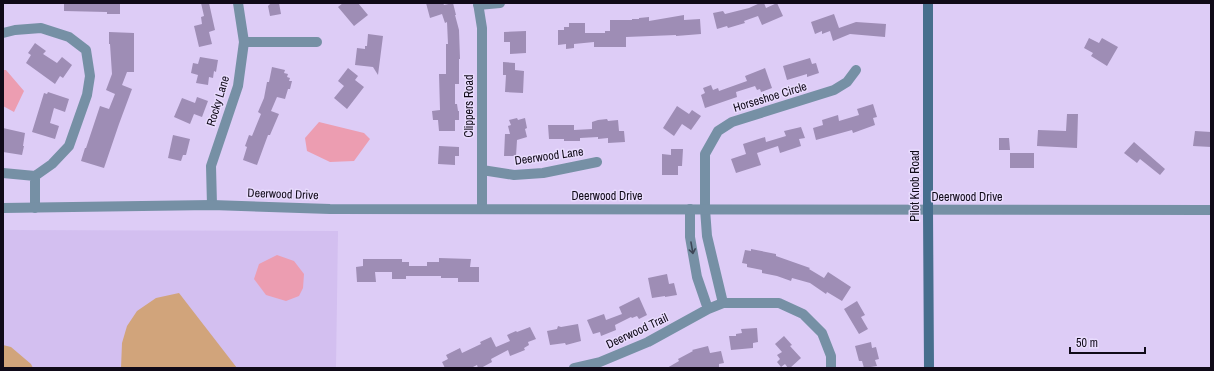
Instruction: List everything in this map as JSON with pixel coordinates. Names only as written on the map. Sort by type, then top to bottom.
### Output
[{"type":"main road","name":"Pilot Knob Road","points":[[928,3],[929,368]]},
{"type":"street","name":"Rocky Lane","points":[[212,205],[210,166],[238,86],[244,42],[238,3]]},
{"type":"street","points":[[478,4],[500,3]]},
{"type":"street","name":"Clippers Road","points":[[478,4],[482,28],[482,209]]},
{"type":"street","points":[[3,33],[15,30],[41,28],[69,36],[86,50],[90,76],[87,95],[69,146],[52,164],[35,176],[3,173]]},
{"type":"street","points":[[244,42],[317,42]]},
{"type":"street","name":"Horseshoe Circle","points":[[705,209],[705,154],[718,131],[732,122],[834,90],[846,82],[856,70]]},
{"type":"street","name":"Deerwood Lane","points":[[482,170],[514,175],[543,173],[597,162]]},
{"type":"street","points":[[35,176],[35,208]]},
{"type":"street","name":"Deerwood Drive","points":[[3,208],[212,205],[330,209],[1211,210]]},
{"type":"street","points":[[690,209],[690,237],[698,277],[708,309]]},
{"type":"street","points":[[705,209],[707,236],[723,303]]},
{"type":"street","name":"Deerwood Trail","points":[[574,368],[601,365],[648,342],[708,309],[723,303],[779,303],[803,314],[822,333],[831,356],[831,368]]},
{"type":"shaded area","points":[[3,70],[6,70],[24,91],[14,112],[3,106]]},
{"type":"shaded area","points":[[319,122],[364,133],[370,139],[354,161],[330,162],[307,151],[305,138]]},
{"type":"shaded area","points":[[3,230],[338,231],[336,368],[3,368]]},
{"type":"shaded area","points":[[277,255],[294,261],[304,274],[303,288],[299,296],[286,301],[266,295],[254,279],[259,264]]},
{"type":"shaded area","points":[[179,293],[237,368],[121,368],[122,343],[127,326],[137,311],[156,298]]},
{"type":"shaded area","points":[[3,345],[11,347],[31,364],[33,368],[3,368]]},
{"type":"building","points":[[64,3],[120,3],[120,14],[107,14],[107,12],[64,11]]},
{"type":"building","points":[[201,3],[209,3],[215,30],[209,32],[212,44],[199,47],[194,26],[202,24],[201,17],[204,16]]},
{"type":"building","points":[[271,3],[279,3],[281,14],[270,16],[268,6]]},
{"type":"building","points":[[343,3],[358,3],[368,15],[354,26],[338,7]]},
{"type":"building","points":[[426,3],[443,3],[444,5],[453,3],[456,15],[459,30],[460,59],[459,84],[455,84],[455,104],[457,104],[459,111],[459,120],[455,120],[455,131],[439,131],[438,120],[433,120],[432,111],[440,110],[439,74],[446,74],[446,44],[448,44],[447,22],[445,23],[442,14],[430,18]]},
{"type":"building","points":[[760,3],[764,3],[766,8],[777,3],[783,16],[762,25],[758,16],[744,21],[745,23],[728,28],[727,26],[717,29],[713,13],[723,11],[725,14],[749,8]]},
{"type":"building","points":[[834,14],[839,28],[856,22],[886,24],[885,37],[850,34],[833,41],[830,31],[822,34],[822,31],[815,34],[811,22]]},
{"type":"building","points":[[684,15],[684,20],[700,19],[701,34],[626,37],[626,47],[594,47],[594,42],[574,44],[574,48],[566,49],[566,44],[558,45],[558,30],[564,30],[564,27],[569,27],[569,23],[585,23],[585,33],[605,33],[605,31],[610,31],[610,20],[632,20],[649,17],[649,21]]},
{"type":"building","points":[[526,31],[526,53],[510,54],[510,42],[504,42],[504,32]]},
{"type":"building","points":[[109,32],[134,33],[134,72],[127,72],[122,85],[132,89],[104,168],[81,161],[100,106],[109,109],[115,94],[106,90],[112,74]]},
{"type":"building","points":[[368,34],[383,36],[378,75],[373,67],[355,65],[357,48],[365,49],[365,46],[367,46]]},
{"type":"building","points":[[1089,38],[1099,43],[1102,38],[1118,47],[1107,66],[1091,56],[1093,53],[1084,48]]},
{"type":"building","points":[[35,43],[46,51],[43,54],[57,63],[62,57],[72,65],[63,78],[60,76],[55,84],[26,63],[31,55],[28,53]]},
{"type":"building","points":[[200,57],[218,60],[216,72],[214,71],[213,78],[209,77],[208,85],[196,83],[198,75],[191,73],[193,63],[198,64]]},
{"type":"building","points":[[810,58],[812,64],[816,63],[819,73],[807,77],[807,74],[787,80],[783,66]]},
{"type":"building","points":[[503,62],[515,63],[515,70],[524,71],[523,93],[505,92],[506,75],[503,75]]},
{"type":"building","points":[[272,67],[285,70],[284,73],[288,74],[287,77],[290,78],[289,81],[292,81],[285,99],[277,97],[271,111],[279,114],[270,135],[268,135],[257,165],[243,160],[247,147],[245,146],[249,135],[252,136],[261,114],[258,112],[264,98],[267,82],[269,82]]},
{"type":"building","points":[[348,68],[358,76],[355,80],[364,87],[347,109],[334,98],[344,86],[338,81]]},
{"type":"building","points":[[765,68],[772,88],[761,92],[760,89],[757,90],[755,86],[736,92],[737,97],[705,108],[701,95],[705,93],[703,88],[711,85],[713,90],[718,88],[719,91],[747,81],[745,76]]},
{"type":"building","points":[[48,92],[69,99],[65,112],[54,108],[50,123],[59,126],[55,139],[32,132],[44,93],[47,94]]},
{"type":"building","points":[[197,97],[208,101],[202,117],[194,114],[190,124],[174,117],[182,98],[195,103]]},
{"type":"building","points":[[873,104],[877,117],[873,118],[875,125],[853,133],[852,130],[816,140],[813,128],[823,125],[822,120],[838,115],[839,121],[859,115],[857,109]]},
{"type":"building","points":[[677,106],[689,114],[692,110],[701,116],[691,130],[682,124],[674,136],[663,128]]},
{"type":"building","points":[[1067,114],[1078,114],[1077,148],[1037,146],[1038,130],[1066,131]]},
{"type":"building","points":[[517,118],[518,120],[525,118],[527,137],[517,140],[516,156],[504,156],[505,134],[510,134],[508,126],[511,125],[509,120]]},
{"type":"building","points":[[607,119],[608,121],[618,120],[619,131],[624,131],[625,142],[608,143],[608,138],[598,139],[598,137],[580,138],[580,141],[549,139],[548,125],[574,125],[574,130],[592,129],[592,122]]},
{"type":"building","points":[[801,127],[805,138],[799,139],[801,146],[780,153],[778,146],[757,153],[761,165],[736,173],[731,159],[746,154],[743,144],[765,137],[766,142],[786,136],[784,131]]},
{"type":"building","points":[[3,128],[25,133],[22,155],[3,152]]},
{"type":"building","points":[[1195,131],[1211,132],[1211,147],[1193,146]]},
{"type":"building","points":[[173,135],[190,139],[186,155],[183,155],[181,161],[168,158]]},
{"type":"building","points":[[999,138],[1009,138],[1010,150],[999,150]]},
{"type":"building","points":[[1134,142],[1165,169],[1160,175],[1140,159],[1137,163],[1124,153]]},
{"type":"building","points":[[439,146],[459,147],[459,156],[455,156],[455,165],[438,164]]},
{"type":"building","points":[[671,149],[683,149],[682,166],[678,166],[678,175],[662,175],[662,154],[671,155]]},
{"type":"building","points":[[1010,153],[1034,153],[1034,168],[1010,168]]},
{"type":"building","points":[[751,249],[776,254],[776,256],[810,268],[809,269],[824,278],[828,272],[851,287],[842,301],[827,292],[826,294],[810,283],[792,278],[791,281],[762,273],[762,270],[747,267],[747,264],[742,263],[745,250],[751,251]]},
{"type":"building","points":[[439,258],[471,259],[470,267],[479,267],[479,282],[458,282],[458,278],[441,278],[441,276],[406,276],[406,279],[392,279],[392,272],[375,272],[376,282],[357,282],[356,267],[363,266],[363,259],[402,259],[402,262],[409,262],[409,266],[427,266],[427,262],[439,262]]},
{"type":"building","points":[[667,274],[669,284],[674,283],[677,295],[652,298],[648,278]]},
{"type":"building","points":[[639,297],[647,315],[639,319],[637,316],[631,317],[615,325],[616,330],[601,336],[600,332],[593,334],[587,320],[604,314],[606,320],[622,314],[619,307]]},
{"type":"building","points":[[857,301],[865,315],[861,317],[868,329],[859,334],[844,309]]},
{"type":"building","points":[[578,324],[581,341],[566,345],[565,343],[550,345],[547,331],[557,329],[558,326],[561,327]]},
{"type":"building","points":[[530,327],[536,339],[528,342],[529,345],[524,348],[525,350],[510,356],[508,350],[491,359],[492,362],[481,368],[478,368],[477,365],[471,368],[445,368],[442,362],[448,359],[446,355],[460,348],[462,353],[481,344],[480,342],[491,337],[496,347],[510,341],[507,335]]},
{"type":"building","points":[[757,328],[758,342],[753,343],[753,348],[731,350],[729,336],[736,336],[736,334],[742,333],[741,329]]},
{"type":"building","points":[[784,336],[792,345],[790,346],[801,358],[790,368],[788,368],[785,364],[781,367],[777,362],[780,359],[777,355],[782,352],[775,344]]},
{"type":"building","points":[[871,342],[872,348],[876,347],[879,359],[875,360],[877,366],[864,368],[862,361],[859,361],[855,346]]},
{"type":"building","points":[[708,346],[710,353],[721,351],[724,363],[719,364],[719,368],[667,368],[679,361],[678,359],[693,351],[692,350]]}]
